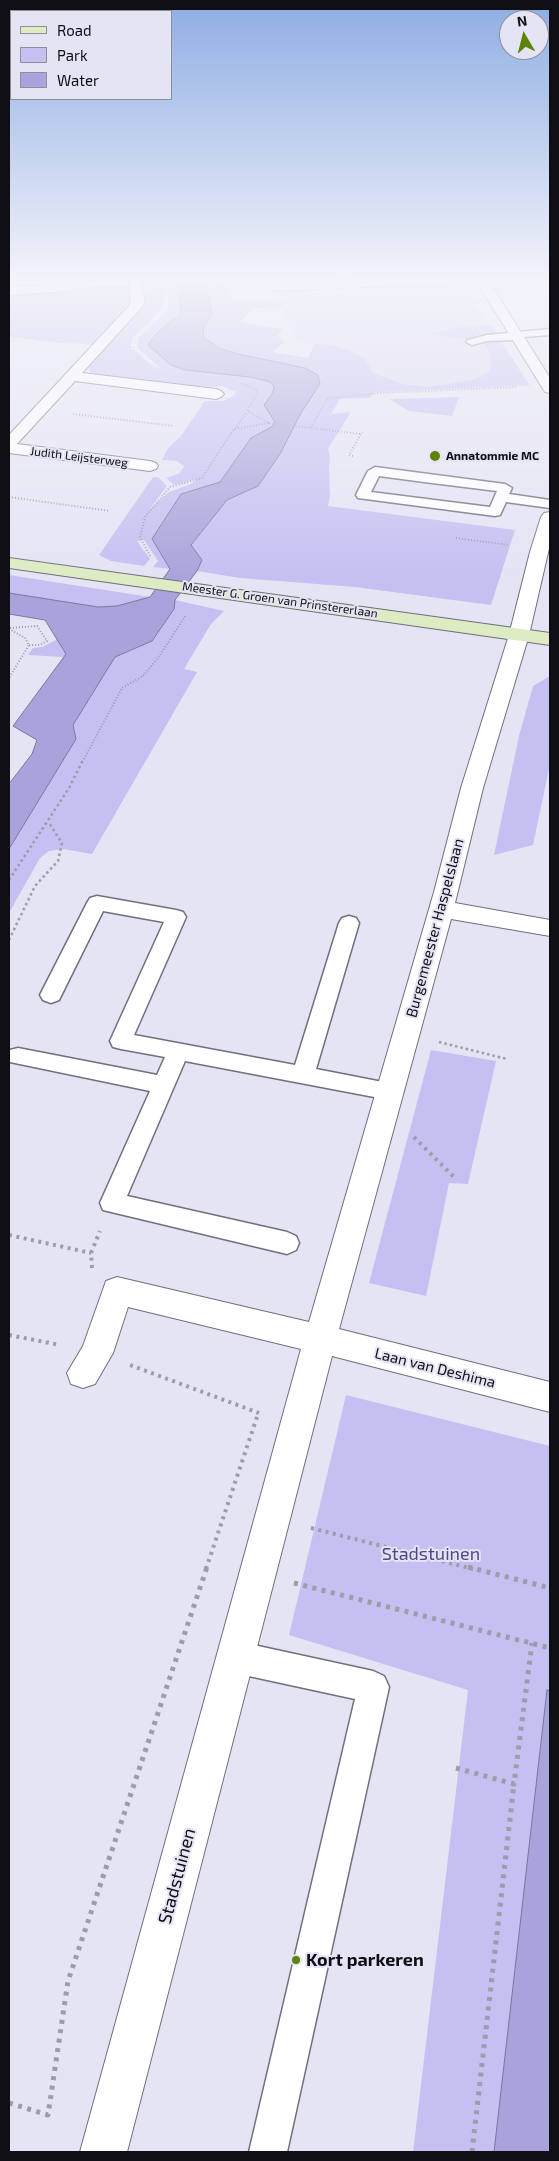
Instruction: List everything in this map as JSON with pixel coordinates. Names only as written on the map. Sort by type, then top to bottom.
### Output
[{"type":"street","name":"Judith Leijsterweg","points":[[9,444],[70,378]]},
{"type":"street","points":[[87,378],[216,394]]},
{"type":"street","name":"Judith Leijsterweg","points":[[9,448],[150,466]]},
{"type":"street","name":"Burgemeester Haspelslaan","points":[[320,1339],[407,1034],[472,788],[519,635],[540,549],[550,517]]},
{"type":"street","name":"Meester G. Groen van Prinstererlaan","points":[[9,563],[550,639]]},
{"type":"street","points":[[441,909],[550,928]]},
{"type":"street","name":"Laan van Deshima","points":[[90,1363],[117,1291],[320,1339],[550,1397]]},
{"type":"street","name":"Stadstuinen","points":[[103,2152],[320,1339]]},
{"type":"lane","points":[[503,492],[495,512],[363,495],[375,472],[503,492],[550,504]]},
{"type":"lane","points":[[503,492],[550,494]]},
{"type":"lane","points":[[51,995],[97,903],[176,917],[121,1041],[303,1075],[388,1099]]},
{"type":"lane","points":[[303,1075],[349,923]]},
{"type":"lane","points":[[178,1052],[112,1203],[287,1243]]},
{"type":"lane","points":[[18,1056],[163,1085]]},
{"type":"lane","points":[[235,1657],[372,1687],[268,2152]]},
{"type":"path","points":[[310,428],[328,398],[381,393],[549,387]]},
{"type":"path","points":[[40,410],[174,426]]},
{"type":"path","points":[[234,429],[247,412]]},
{"type":"path","points":[[268,423],[360,434]]},
{"type":"path","points":[[9,497],[110,511]]},
{"type":"path","points":[[456,538],[540,549]]},
{"type":"path","points":[[9,880],[48,822],[122,688],[143,676],[158,658],[191,608],[196,588]]},
{"type":"path","points":[[9,628],[37,626],[47,641],[40,645],[29,645]]},
{"type":"path","points":[[9,628],[25,638],[29,645]]},
{"type":"path","points":[[9,678],[29,645]]},
{"type":"path","points":[[9,940],[35,886],[58,861],[62,843],[48,822]]},
{"type":"path","points":[[407,1034],[507,1059]]},
{"type":"path","points":[[388,1099],[455,1178]]},
{"type":"path","points":[[9,1235],[91,1254]]},
{"type":"path","points":[[9,1334],[90,1363],[259,1413],[68,1981],[48,2115],[9,2103]]},
{"type":"path","points":[[272,1518],[550,1588]]},
{"type":"path","points":[[258,1574],[550,1648]]},
{"type":"path","points":[[472,2152],[532,1643]]},
{"type":"path","points":[[456,1768],[514,1784]]},
{"type":"shaded area","points":[[329,378],[526,378],[531,386],[336,394]]},
{"type":"green space","points":[[125,378],[253,378],[270,382],[274,387],[272,394],[264,405],[275,422],[273,426],[251,438],[220,482],[181,494],[152,539],[170,569],[153,567],[158,561],[144,540],[137,541],[150,559],[144,566],[111,561],[99,555],[153,477],[158,477],[167,486],[150,509],[169,492],[191,484],[197,479],[174,485],[166,478],[180,473],[184,466],[177,461],[162,460],[168,448],[181,436],[205,401],[223,401],[233,396],[236,392],[222,386],[205,387]]},
{"type":"green space","points":[[314,378],[386,378],[401,384],[429,387],[477,378],[524,378],[529,385],[375,392],[370,398],[340,399],[331,414],[351,412],[328,449],[330,457],[330,495],[328,506],[515,530],[491,605],[355,587],[240,578],[197,571],[202,560],[191,546],[227,500],[258,486],[280,454],[301,413],[320,384]]},
{"type":"green space","points":[[459,397],[452,416],[409,411],[389,399]]},
{"type":"green space","points":[[9,575],[150,597],[117,606],[98,607],[9,593]]},
{"type":"green space","points":[[175,600],[224,611],[211,624],[184,669],[197,672],[92,854],[63,849],[49,851],[40,858],[9,913],[9,849],[76,739],[73,725],[115,657],[152,641],[174,609]]},
{"type":"green space","points":[[58,639],[66,654],[63,657],[28,655],[33,648],[42,647]]},
{"type":"green space","points":[[550,676],[550,764],[533,845],[494,855],[519,736],[533,686]]},
{"type":"green space","points":[[431,1050],[496,1061],[468,1184],[449,1183],[426,1296],[369,1283]]},
{"type":"green space","name":"Stadstuinen","points":[[346,1395],[550,1446],[550,2152],[413,2152],[468,1690],[289,1635]]},
{"type":"water","points":[[253,378],[319,378],[320,384],[301,413],[280,454],[258,486],[227,500],[191,545],[202,560],[197,571],[175,600],[174,609],[152,641],[115,657],[73,725],[76,739],[9,849],[9,784],[32,754],[37,740],[13,726],[66,654],[45,620],[9,614],[9,593],[98,607],[117,606],[150,597],[170,569],[152,539],[181,494],[220,482],[251,438],[273,426],[275,422],[264,405],[272,394],[274,387],[270,382]]},
{"type":"water","points":[[547,1690],[550,1691],[550,2152],[494,2152]]},
{"type":"place","name":"Annatommie MC","points":[[435,456]]},
{"type":"place","name":"Kort parkeren","points":[[296,1960]]}]
